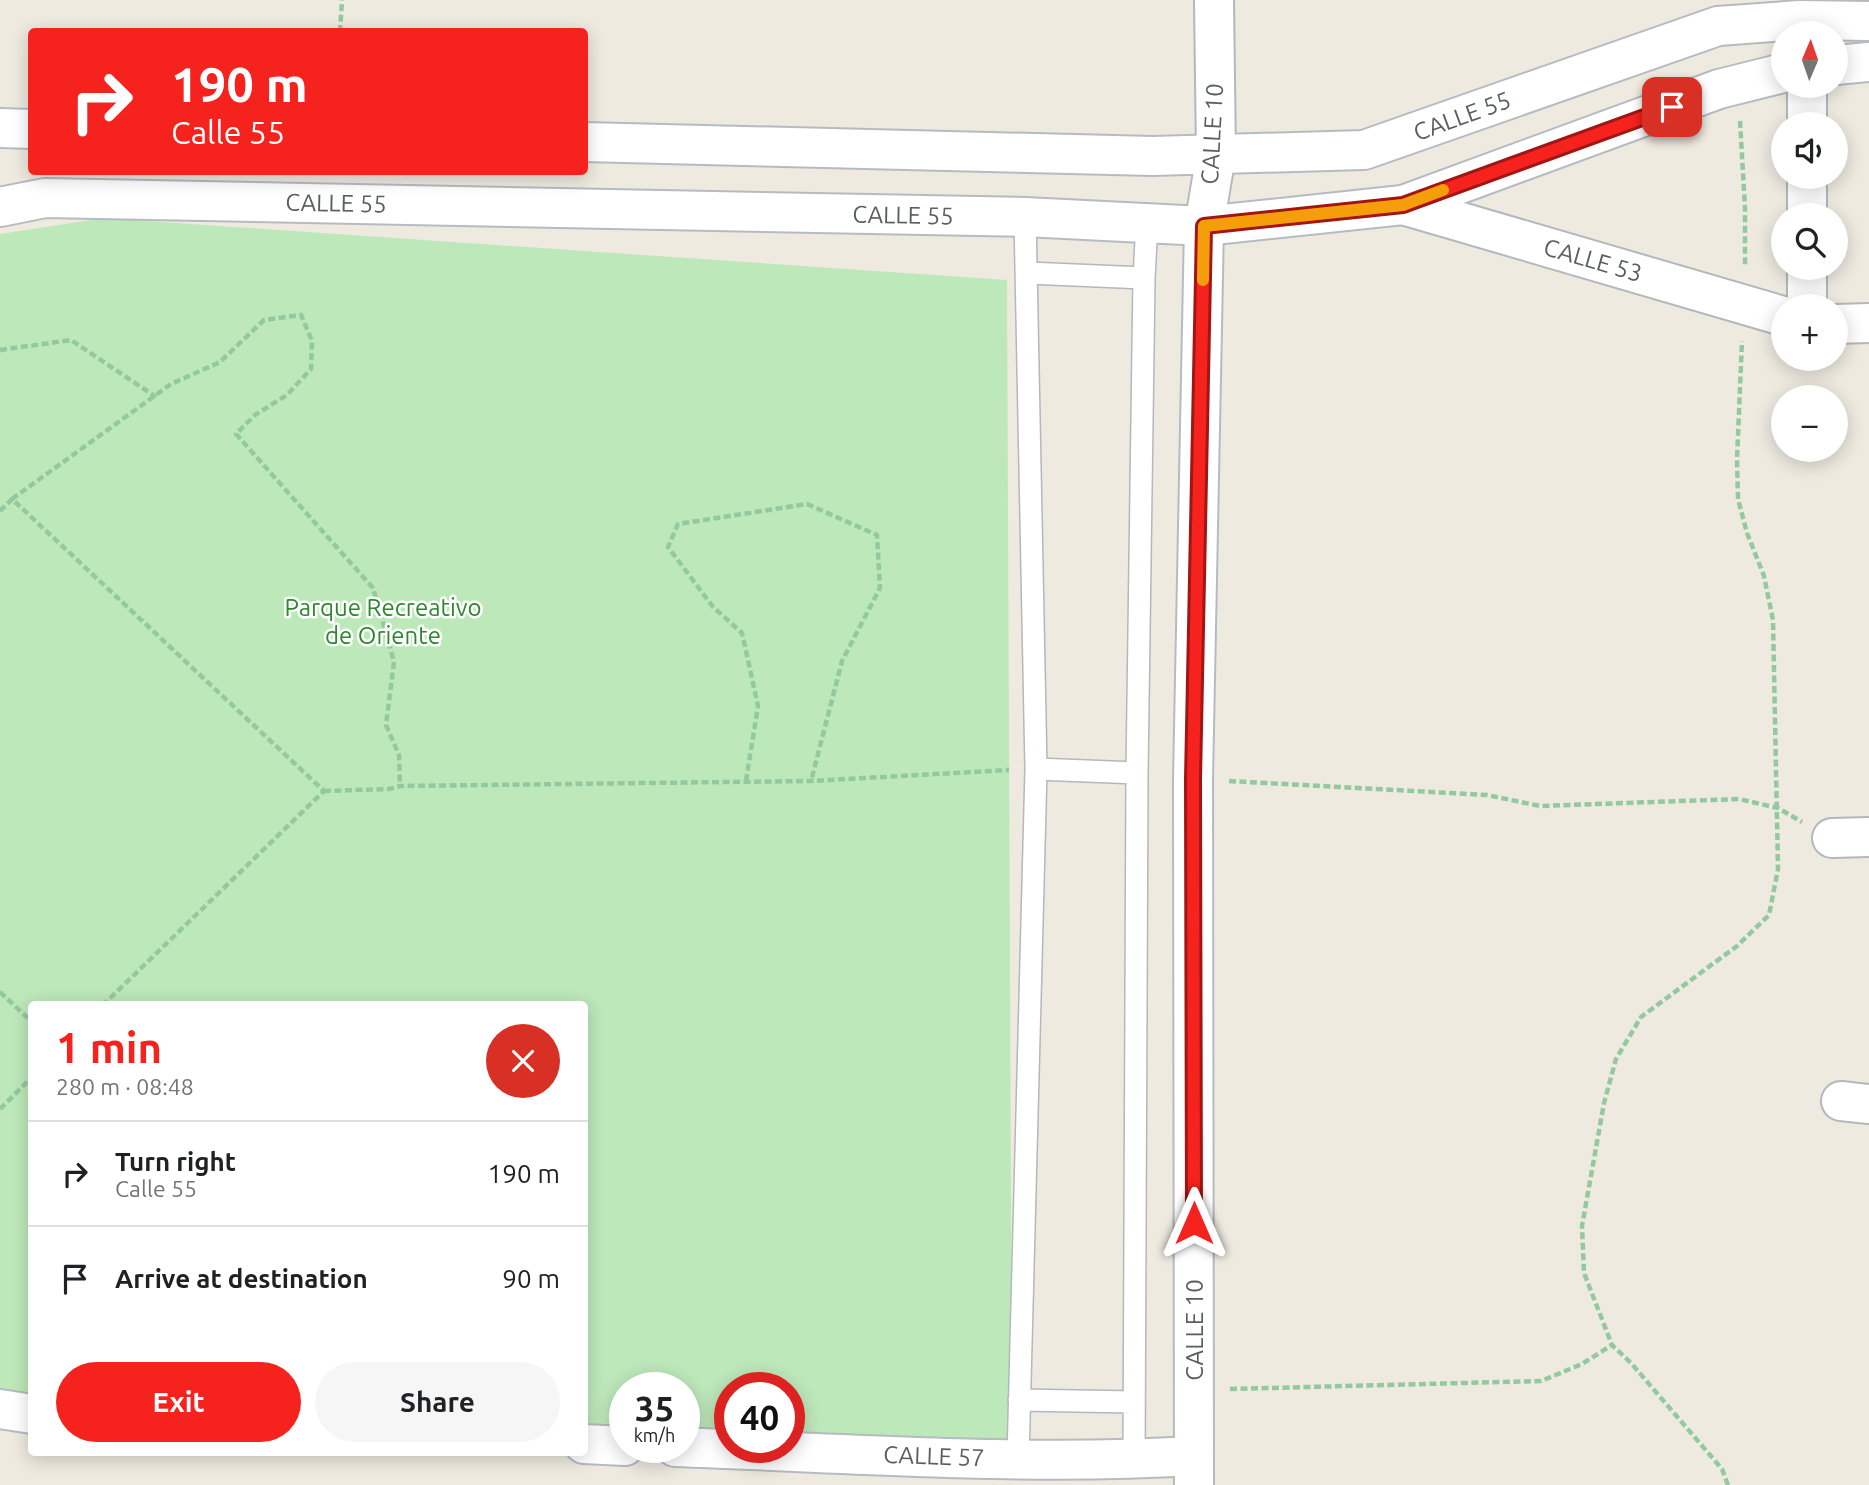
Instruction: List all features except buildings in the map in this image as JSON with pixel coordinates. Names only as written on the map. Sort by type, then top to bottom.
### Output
[{"type":"street","name":"CALLE 10","points":[[1194,1470],[1193,779],[1204,226],[1216,155],[1214,0]]},
{"type":"street","name":"CALLE 55","points":[[588,142],[1153,156],[1364,150],[1718,26],[1800,10],[1869,21]]},
{"type":"street","points":[[1848,64],[1869,62]]},
{"type":"street","name":"CALLE 55","points":[[0,207],[45,198],[1025,217],[1204,226],[1403,205],[1733,85],[1771,76]]},
{"type":"street","points":[[0,128],[28,129]]},
{"type":"street","name":"CALLE 53","points":[[1403,205],[1771,312]]},
{"type":"street","points":[[1848,324],[1869,323]]},
{"type":"street","points":[[0,1409],[28,1413]]},
{"type":"street","points":[[588,1444],[609,1445]]},
{"type":"street","name":"CALLE 57","points":[[700,1448],[1017,1459],[1134,1459],[1194,1470]]},
{"type":"lane","points":[[1017,1459],[1036,769],[1025,217]]},
{"type":"lane","points":[[1134,1459],[1137,772],[1147,223]]},
{"type":"lane","points":[[1028,273],[1144,278]]},
{"type":"lane","points":[[1036,769],[1137,772]]},
{"type":"lane","points":[[1019,1399],[1134,1402]]},
{"type":"path","points":[[340,28],[342,0]]},
{"type":"path","points":[[1728,1485],[1723,1469],[1631,1363],[1612,1345],[1584,1273],[1582,1226],[1599,1130],[1616,1059],[1641,1017],[1737,946],[1769,915],[1778,869],[1773,620],[1764,576],[1747,533],[1738,499],[1745,208],[1740,119],[1733,85]]},
{"type":"path","points":[[0,511],[12,499],[171,384],[220,362],[264,320],[301,316],[312,341],[311,369],[287,395],[255,415],[236,434],[373,588],[394,662],[386,725],[399,755],[400,786]]},
{"type":"path","points":[[0,350],[71,340],[156,397]]},
{"type":"path","points":[[12,499],[324,791]]},
{"type":"path","points":[[746,781],[758,706],[742,633],[713,607],[668,547],[677,524],[807,504],[877,536],[880,589],[842,661],[811,781]]},
{"type":"path","points":[[107,1001],[324,791],[389,789],[400,786],[811,781],[1036,769]]},
{"type":"path","points":[[1193,779],[1488,795],[1539,806],[1739,799],[1778,808],[1851,838]]},
{"type":"path","points":[[0,992],[28,1018]]},
{"type":"path","points":[[0,1109],[28,1081]]},
{"type":"path","points":[[1194,1390],[1541,1381],[1582,1364],[1612,1345]]},
{"type":"green space","name":"Parque Recreativo de Oriente","points":[[104,218],[1007,280],[1012,1441],[805,1436],[805,1372],[714,1372],[714,1435],[700,1434],[700,1372],[609,1372],[609,1433],[588,1432],[588,1001],[28,1001],[28,1416],[0,1411],[0,234]]},
{"type":"slow traffic","points":[[1203,280],[1204,226],[1403,205],[1443,190]]},
{"type":"route","points":[[1194,1223],[1193,779],[1204,226],[1403,205],[1672,107]]}]
